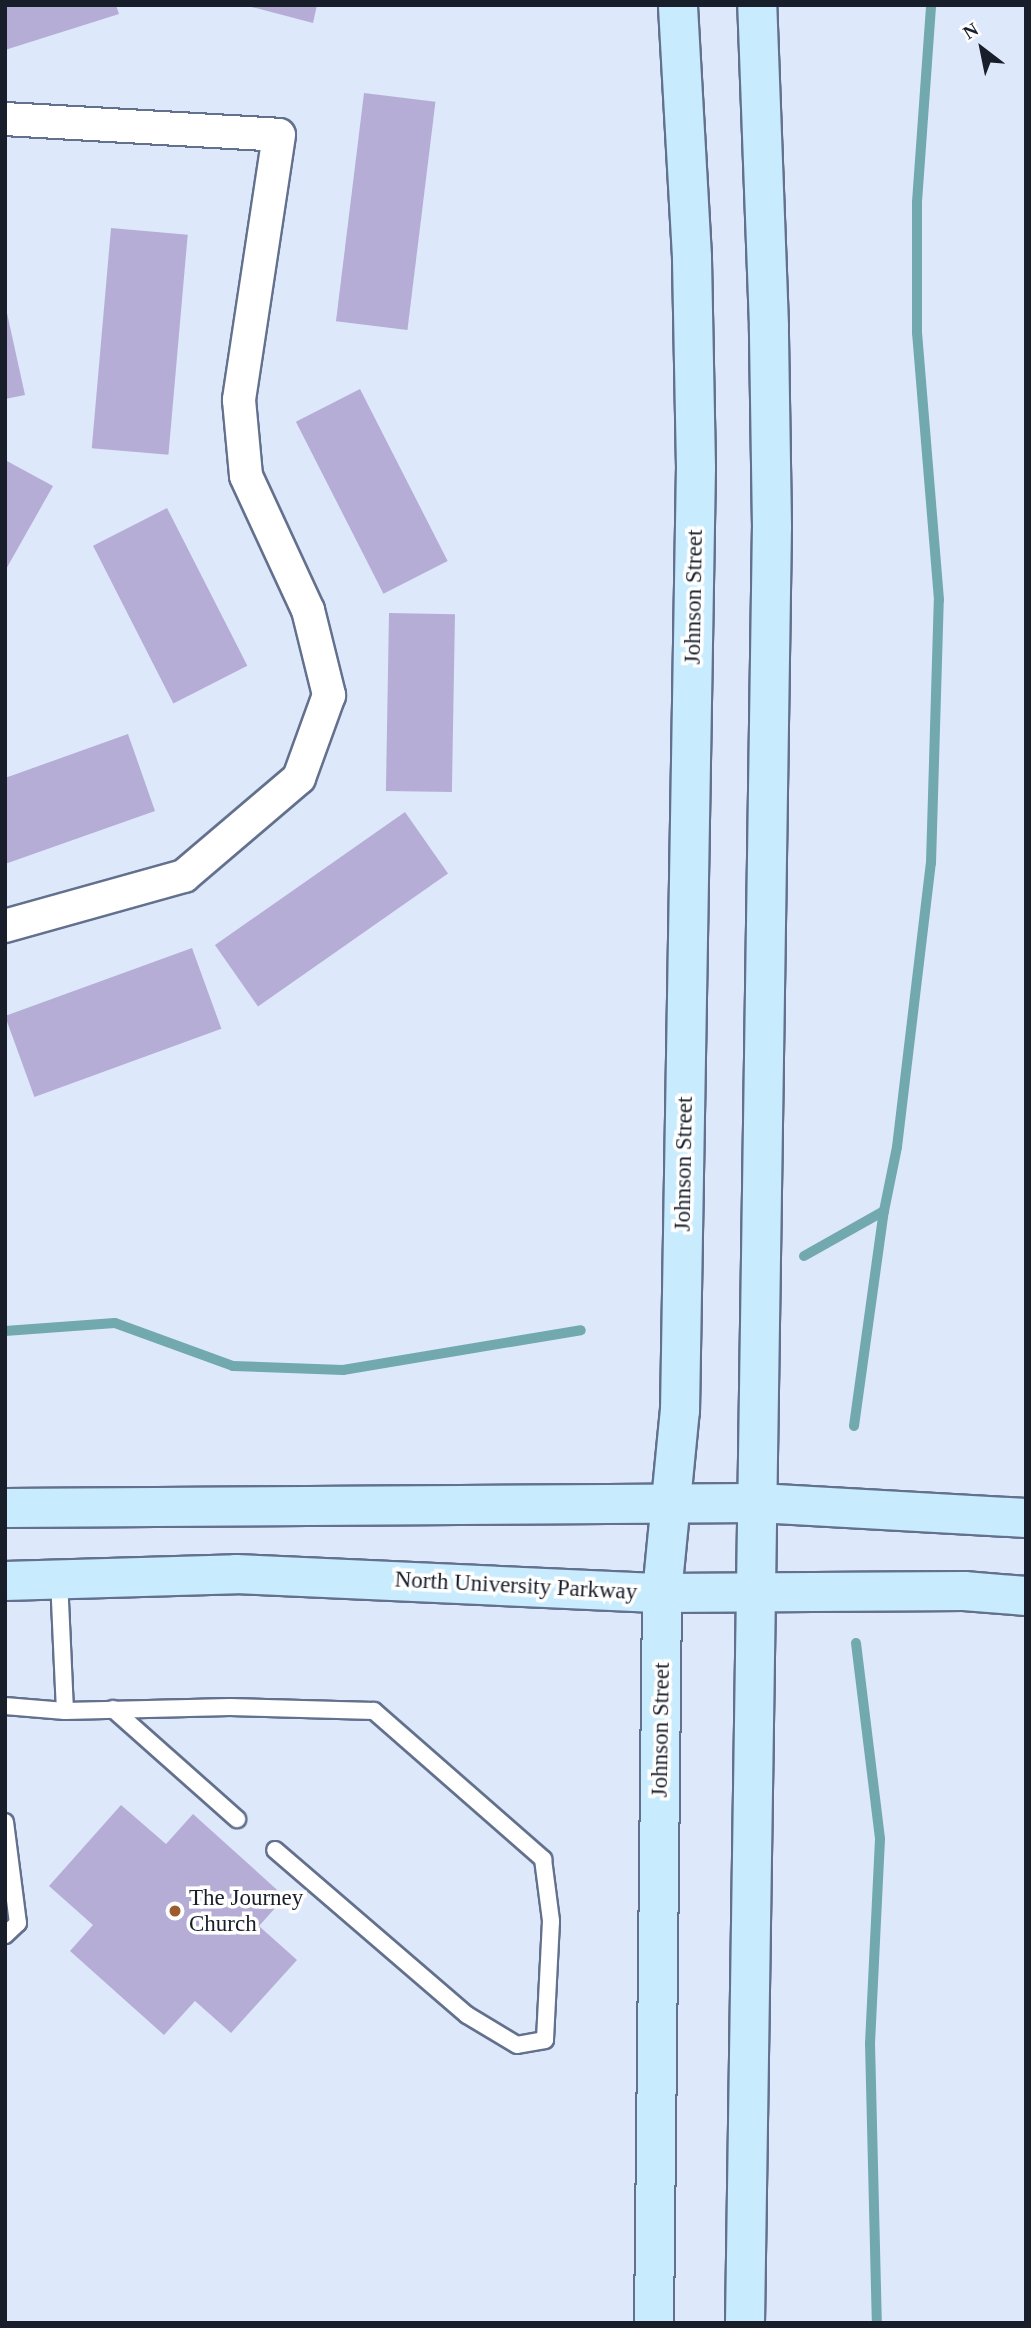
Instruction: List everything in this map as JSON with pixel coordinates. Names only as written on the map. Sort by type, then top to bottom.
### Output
[{"type":"main road","name":"Johnson Street","points":[[654,2323],[662,1593],[680,1397],[696,468],[692,257],[678,5]]},
{"type":"main road","points":[[745,2323],[772,527],[769,326],[757,5]]},
{"type":"main road","points":[[5,1508],[159,1505],[671,1506],[758,1503],[1026,1518]]},
{"type":"main road","name":"North University Parkway","points":[[5,1581],[236,1574],[662,1593],[758,1590],[964,1591],[1026,1596]]},
{"type":"street","points":[[5,119],[279,135],[239,400],[246,476],[308,610],[328,695],[299,778],[184,876],[5,926]]},
{"type":"lane","points":[[59,1579],[65,1710]]},
{"type":"lane","points":[[5,1706],[65,1710],[230,1707],[374,1711],[542,1859],[551,1921],[545,2040],[517,2045],[467,2015],[275,1850]]},
{"type":"lane","points":[[113,1709],[237,1819]]},
{"type":"lane","points":[[5,1822],[18,1923],[5,1935]]},
{"type":"building","points":[[5,5],[116,5],[119,14],[5,50]]},
{"type":"building","points":[[244,5],[317,5],[313,23]]},
{"type":"building","points":[[364,93],[435,102],[407,330],[336,321]]},
{"type":"building","points":[[111,228],[188,235],[168,455],[92,448]]},
{"type":"building","points":[[5,304],[25,395],[5,399]]},
{"type":"building","points":[[360,389],[448,561],[383,594],[296,422]]},
{"type":"building","points":[[5,460],[53,486],[5,571]]},
{"type":"building","points":[[167,508],[247,666],[173,703],[93,546]]},
{"type":"building","points":[[389,613],[455,614],[452,792],[386,791]]},
{"type":"building","points":[[128,734],[155,811],[5,864],[5,778]]},
{"type":"building","points":[[405,812],[448,873],[258,1007],[215,945]]},
{"type":"building","points":[[192,948],[221,1029],[34,1097],[5,1016]]},
{"type":"building","name":"The Journey Church","points":[[121,1805],[166,1844],[193,1814],[285,1897],[259,1926],[297,1960],[231,2033],[195,2001],[164,2035],[70,1951],[93,1925],[49,1886]]},
{"type":"waterway","points":[[854,1426],[884,1211],[897,1147],[931,863],[939,600],[917,333],[917,202],[931,5]]},
{"type":"waterway","points":[[804,1256],[884,1211]]},
{"type":"waterway","points":[[5,1331],[115,1323],[233,1366],[343,1370],[581,1330]]},
{"type":"waterway","points":[[856,1643],[880,1839],[870,2043],[877,2323]]},
{"type":"place","name":"The Journey Church","points":[[175,1911]]}]
